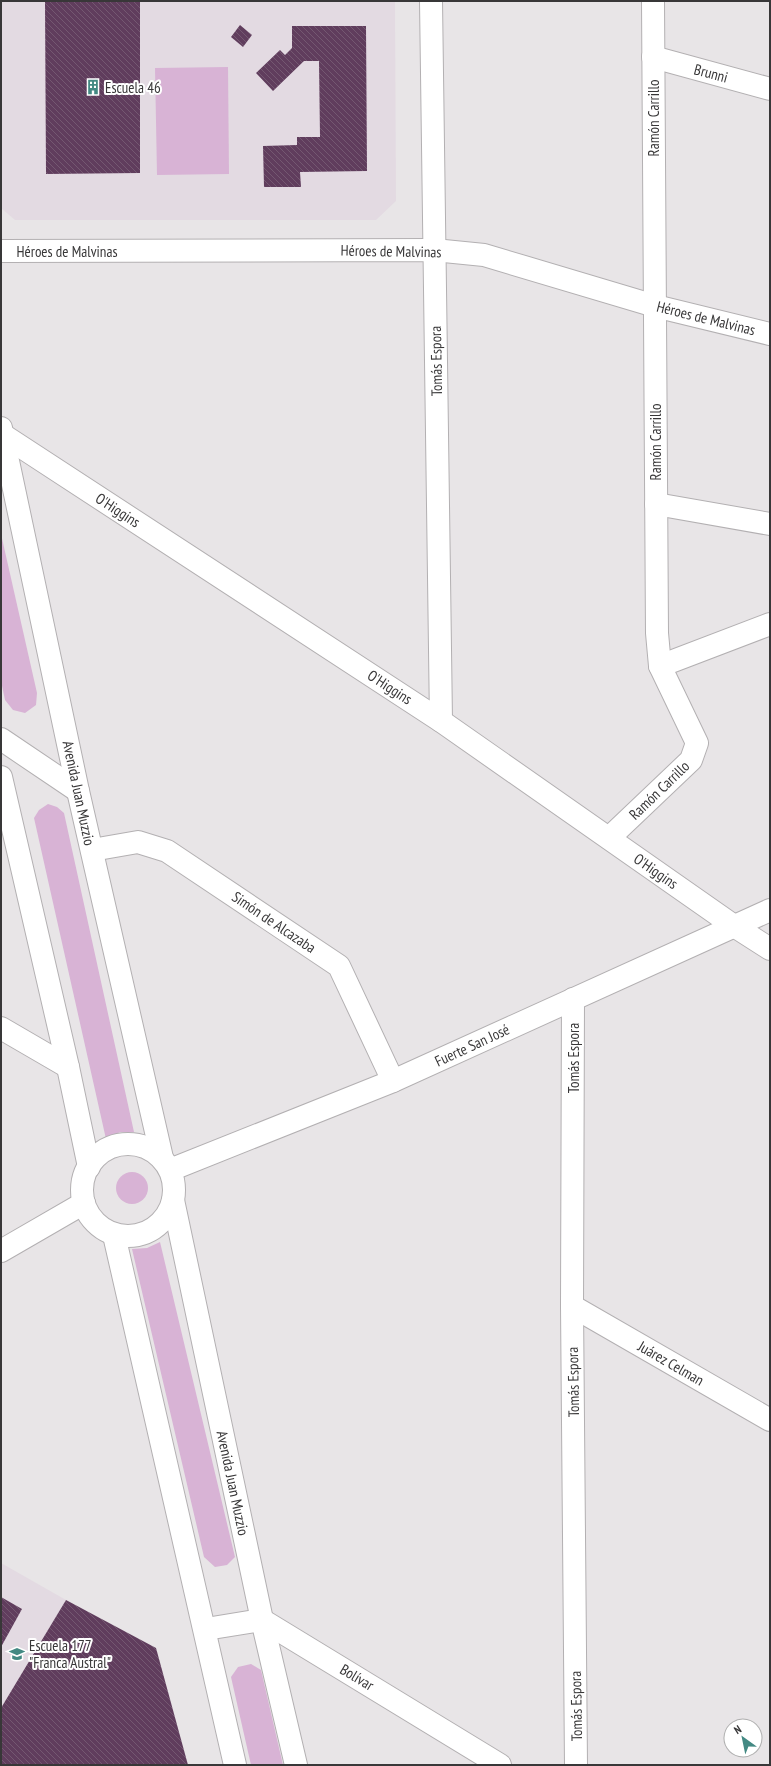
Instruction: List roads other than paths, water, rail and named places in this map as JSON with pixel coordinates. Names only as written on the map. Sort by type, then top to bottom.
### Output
[{"type":"street","name":"Tomás Espora","points":[[431,1],[441,720]]},
{"type":"street","name":"Ramón Carrillo","points":[[609,838],[691,760],[697,743],[660,666],[657,633],[653,1]]},
{"type":"street","name":"Brunni","points":[[653,57],[770,89]]},
{"type":"street","name":"Héroes de Malvinas","points":[[1,252],[434,250],[484,255],[654,306],[770,334]]},
{"type":"street","name":"O'Higgins","points":[[2,431],[441,720],[734,926],[770,949]]},
{"type":"street","name":"Avenida Juan Muzzio","points":[[2,431],[78,791],[166,1164]]},
{"type":"street","points":[[656,504],[770,524]]},
{"type":"street","points":[[660,666],[770,624]]},
{"type":"street","points":[[1,740],[78,791]]},
{"type":"street","points":[[1,777],[68,1067],[89,1167]]},
{"type":"street","name":"Simón de Alcazaba","points":[[92,850],[138,842],[167,850],[340,966],[393,1081]]},
{"type":"street","name":"Fuerte San José","points":[[166,1164],[393,1081],[770,910]]},
{"type":"street","name":"Tomás Espora","points":[[573,999],[572,1306],[576,1765]]},
{"type":"street","points":[[1,1028],[68,1067]]},
{"type":"street","points":[[135,1144],[149,1149],[166,1164],[174,1185],[173,1200],[168,1214],[158,1226],[144,1234],[129,1236],[114,1235],[101,1228],[90,1217],[84,1203],[82,1188],[85,1173],[93,1160],[105,1150],[119,1145],[135,1144]]},
{"type":"street","name":"Avenida Juan Muzzio","points":[[173,1200],[262,1620],[296,1765]]},
{"type":"street","points":[[1,1251],[84,1203]]},
{"type":"street","points":[[114,1235],[206,1629],[236,1765]]},
{"type":"street","name":"Juárez Celman","points":[[572,1306],[770,1420]]},
{"type":"street","points":[[206,1629],[262,1620]]},
{"type":"street","name":"Bolívar","points":[[262,1620],[500,1765]]},
{"type":"place","name":"Escuela 46","points":[[93,87]]},
{"type":"place","name":"Escuela 177 \"Franca Austral\"","points":[[17,1654]]}]
